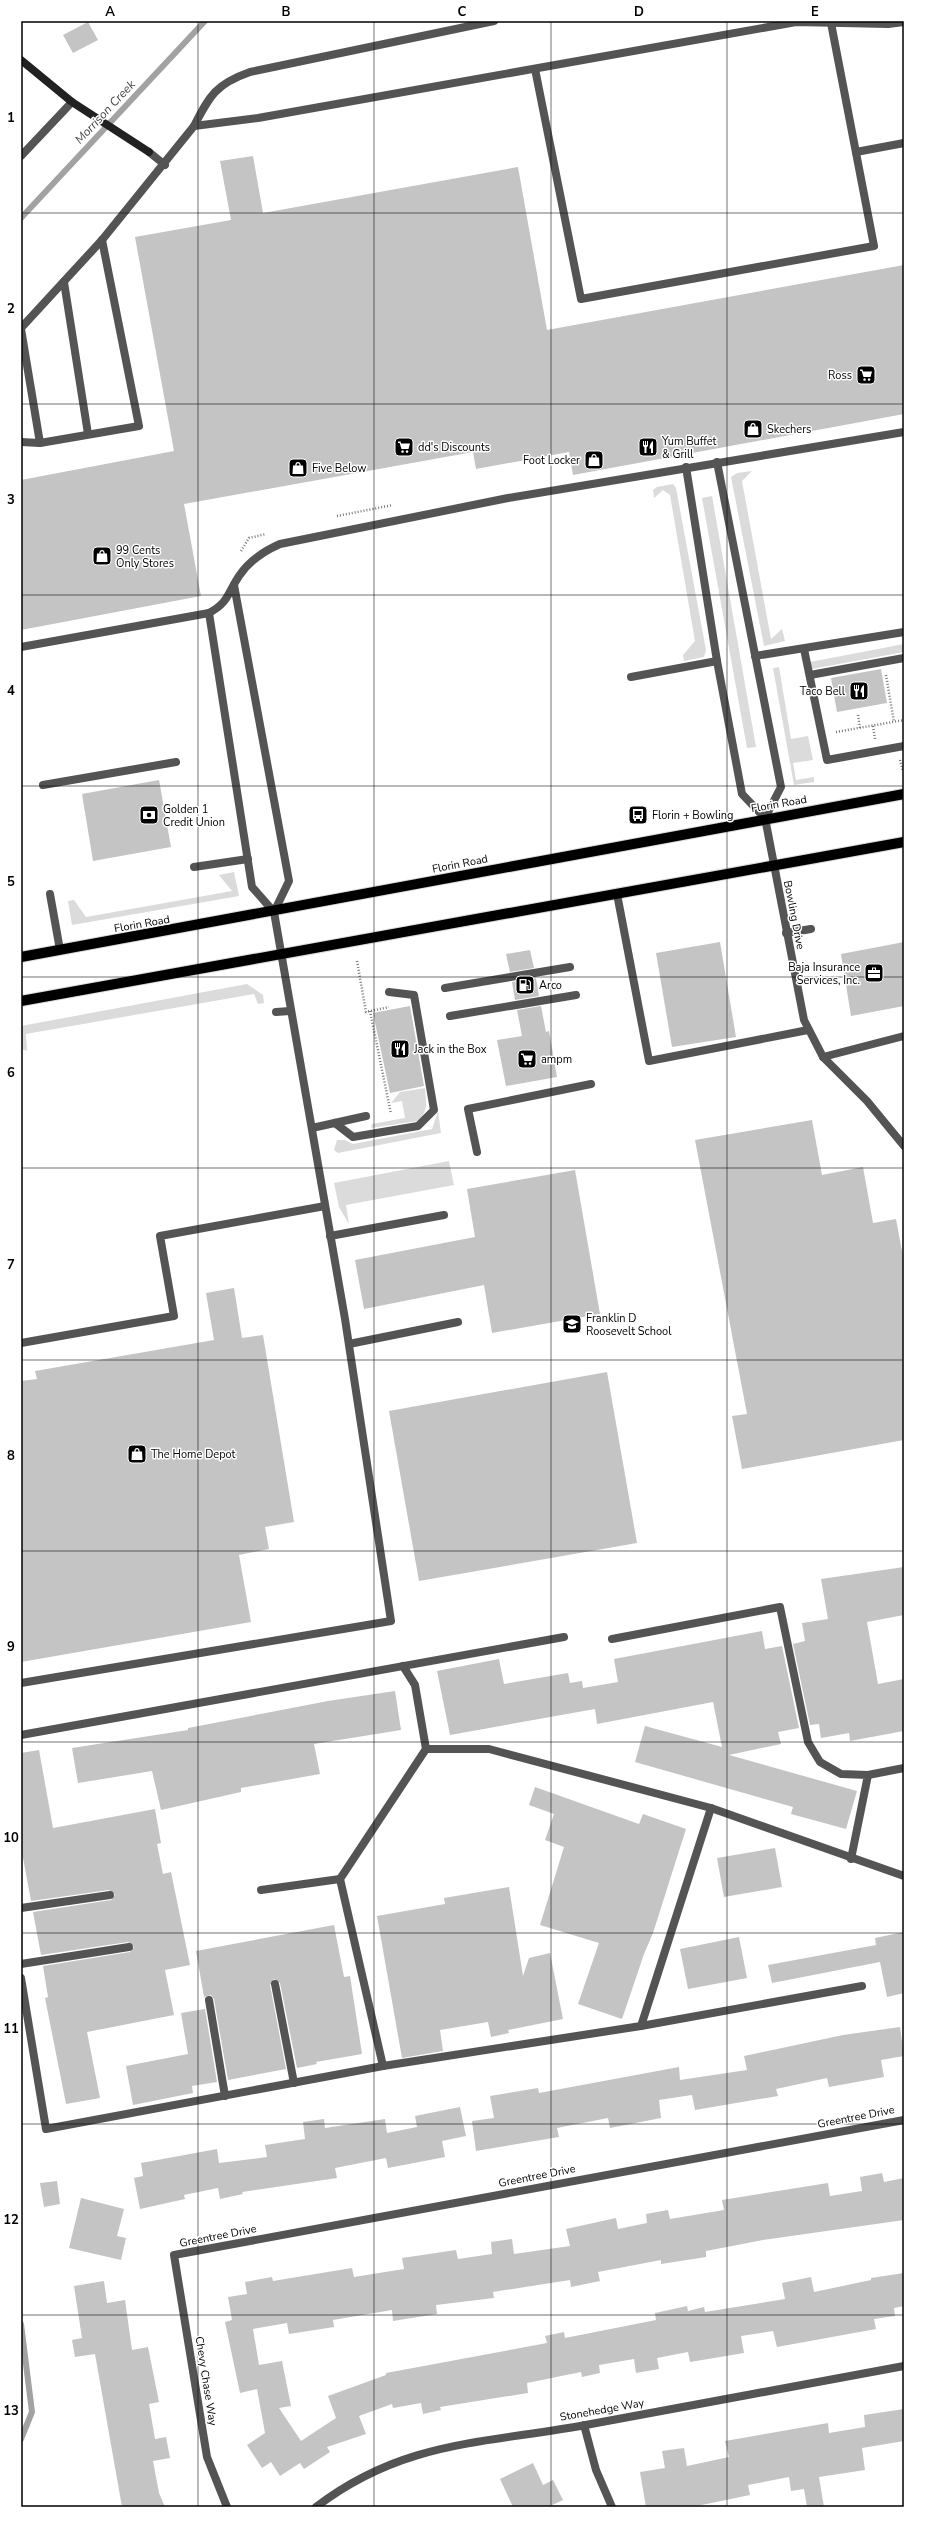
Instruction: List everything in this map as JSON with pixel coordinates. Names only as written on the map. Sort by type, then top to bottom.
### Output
[{"type":"main road","name":"Florin Road","points":[[21,957],[274,912],[765,818],[904,794]]},
{"type":"main road","points":[[21,1001],[280,953],[773,867],[904,842]]},
{"type":"street","points":[[40,443],[21,328],[102,240],[164,165],[194,126],[209,97],[231,79],[250,72],[494,21]]},
{"type":"street","points":[[194,126],[258,118],[535,68],[648,50],[759,27],[796,22],[888,24],[904,22]]},
{"type":"street","points":[[535,68],[581,299],[874,246],[830,23]]},
{"type":"street","points":[[21,60],[72,102],[148,152],[164,165]]},
{"type":"street","points":[[21,156],[72,102]]},
{"type":"street","points":[[856,152],[904,143]]},
{"type":"street","points":[[21,442],[40,443],[139,426],[102,240]]},
{"type":"street","points":[[64,282],[88,434]]},
{"type":"street","points":[[21,647],[209,614],[222,606],[234,585],[252,561],[267,550],[280,544],[508,498],[686,467],[904,432]]},
{"type":"street","points":[[686,467],[717,660],[742,794],[765,818],[781,787],[717,462]]},
{"type":"street","points":[[234,585],[289,881],[274,912]]},
{"type":"street","points":[[21,1683],[391,1621],[349,1344],[274,912],[252,887],[209,614]]},
{"type":"street","points":[[755,656],[904,632]]},
{"type":"street","points":[[804,649],[827,760],[904,746]]},
{"type":"street","points":[[810,675],[904,658]]},
{"type":"street","points":[[631,677],[717,660]]},
{"type":"street","points":[[43,785],[176,762]]},
{"type":"street","name":"Bowling Drive","points":[[765,818],[786,933],[804,1020],[808,1030],[823,1057],[867,1101],[904,1146]]},
{"type":"street","points":[[194,867],[248,859]]},
{"type":"street","points":[[50,894],[60,950]]},
{"type":"street","points":[[617,894],[649,1061],[808,1030]]},
{"type":"street","points":[[786,933],[811,929]]},
{"type":"street","points":[[445,988],[570,967]]},
{"type":"street","points":[[335,1123],[353,1137],[418,1126],[434,1110],[414,995],[389,992]]},
{"type":"street","points":[[450,1016],[576,995]]},
{"type":"street","points":[[276,1012],[290,1010]]},
{"type":"street","points":[[823,1057],[904,1036]]},
{"type":"street","points":[[477,1152],[468,1108],[592,1084]]},
{"type":"street","points":[[312,1128],[366,1116]]},
{"type":"street","points":[[21,1343],[174,1316],[160,1236],[325,1206]]},
{"type":"street","points":[[330,1236],[444,1215]]},
{"type":"street","points":[[349,1344],[458,1322]]},
{"type":"street","points":[[612,1640],[780,1607],[808,1742],[820,1762],[841,1774],[868,1776],[904,1768]]},
{"type":"street","points":[[21,1735],[564,1636]]},
{"type":"street","points":[[383,2066],[340,1878],[426,1749],[415,1685],[403,1666]]},
{"type":"street","points":[[426,1749],[489,1749],[711,1808],[852,1859],[904,1876]]},
{"type":"street","points":[[852,1859],[868,1776]]},
{"type":"street","points":[[641,2026],[711,1808]]},
{"type":"street","points":[[261,1890],[340,1878]]},
{"type":"street","points":[[21,1908],[110,1895]]},
{"type":"street","points":[[21,1964],[129,1947]]},
{"type":"street","points":[[21,1978],[46,2129],[383,2066],[641,2026],[862,1986]]},
{"type":"street","points":[[275,1984],[294,2083]]},
{"type":"street","points":[[209,2000],[225,2096]]},
{"type":"street","name":"Greentree Drive","points":[[174,2255],[904,2120]]},
{"type":"street","name":"Chevy Chase Way","points":[[174,2255],[207,2457],[227,2507]]},
{"type":"street","name":"Stonehedge Way","points":[[316,2507],[353,2481],[376,2469],[424,2451],[584,2425],[904,2366]]},
{"type":"street","points":[[584,2425],[596,2470],[612,2507]]},
{"type":"path","points":[[885,669],[894,722]]},
{"type":"path","points":[[858,715],[860,728]]},
{"type":"path","points":[[833,732],[904,720]]},
{"type":"path","points":[[357,961],[366,1012],[392,1006]]},
{"type":"path","points":[[370,1011],[391,1114]]},
{"type":"shaded area","points":[[752,471],[742,481],[771,639],[782,629],[785,641],[764,646],[731,477],[737,473]]},
{"type":"shaded area","points":[[673,484],[676,488],[706,650],[704,657],[684,661],[683,655],[695,641],[670,495],[663,490],[654,498],[653,490],[657,487]]},
{"type":"shaded area","points":[[712,496],[756,747],[747,748],[702,498]]},
{"type":"shaded area","points":[[904,644],[904,652],[812,669],[810,662]]},
{"type":"shaded area","points":[[779,667],[791,739],[808,736],[813,760],[793,763],[796,780],[814,777],[814,782],[794,785],[773,668]]},
{"type":"shaded area","points":[[234,872],[239,896],[72,925],[68,901],[74,900],[86,917],[232,891],[219,875]]},
{"type":"shaded area","points":[[247,984],[263,995],[264,1003],[258,1004],[254,994],[26,1034],[27,1051],[22,1049],[21,1026]]},
{"type":"shaded area","points":[[425,1088],[425,1110],[422,1117],[418,1121],[371,1128],[372,1124],[405,1118],[402,1101],[391,1103],[400,1092]]},
{"type":"shaded area","points":[[438,1111],[441,1133],[338,1153],[334,1150],[337,1140],[345,1140],[353,1144],[432,1129]]},
{"type":"shaded area","points":[[449,1161],[454,1185],[346,1205],[349,1224],[339,1207],[334,1183]]},
{"type":"building","points":[[88,22],[98,40],[73,53],[63,35]]},
{"type":"building","points":[[253,156],[263,213],[518,167],[547,330],[904,265],[904,414],[573,475],[569,452],[476,469],[473,452],[184,504],[201,596],[21,630],[21,480],[174,451],[135,237],[231,220],[220,161]]},
{"type":"building","name":"Taco Bell","points":[[881,669],[887,703],[837,712],[831,678]]},
{"type":"building","points":[[159,780],[171,847],[93,861],[82,794]]},
{"type":"building","points":[[720,942],[736,1037],[672,1047],[656,953]]},
{"type":"building","points":[[904,942],[904,1006],[851,1016],[841,954]]},
{"type":"building","points":[[530,950],[534,968],[510,972],[506,954]]},
{"type":"building","points":[[536,978],[539,996],[515,1000],[512,982]]},
{"type":"building","name":"Jack in the Box","points":[[410,1006],[424,1086],[390,1093],[373,1013]]},
{"type":"building","name":"ampm","points":[[541,1006],[546,1032],[549,1031],[557,1077],[506,1086],[497,1040],[522,1036],[517,1010]]},
{"type":"building","points":[[812,1120],[822,1175],[863,1167],[873,1223],[896,1219],[904,1262],[904,1440],[742,1469],[732,1416],[747,1414],[695,1140]]},
{"type":"building","points":[[575,1170],[600,1314],[492,1333],[484,1285],[364,1309],[355,1260],[475,1237],[467,1189]]},
{"type":"building","name":"The Home Depot","points":[[234,1288],[242,1338],[263,1335],[294,1522],[265,1527],[269,1549],[239,1555],[251,1622],[21,1662],[21,1381],[37,1379],[35,1371],[214,1340],[206,1293]]},
{"type":"building","points":[[607,1372],[637,1543],[419,1581],[389,1411]]},
{"type":"building","points":[[904,1567],[904,1615],[867,1622],[878,1684],[904,1679],[904,1731],[850,1741],[849,1733],[821,1738],[819,1724],[810,1725],[793,1644],[805,1641],[802,1623],[828,1619],[821,1579]]},
{"type":"building","points":[[762,1631],[765,1649],[782,1646],[799,1728],[778,1732],[781,1744],[729,1755],[857,1791],[846,1829],[791,1814],[793,1807],[635,1762],[645,1726],[722,1747],[713,1702],[597,1724],[595,1709],[450,1735],[437,1671],[499,1659],[504,1684],[568,1673],[570,1683],[582,1681],[583,1688],[618,1682],[614,1659]]},
{"type":"building","points":[[395,1691],[401,1730],[314,1744],[320,1774],[241,1788],[241,1792],[161,1810],[152,1771],[78,1783],[72,1748],[188,1730],[188,1728],[328,1701]]},
{"type":"building","points":[[39,1750],[53,1828],[155,1809],[161,1843],[157,1844],[163,1874],[171,1872],[190,1965],[165,1970],[174,2015],[87,2032],[100,2098],[66,2104],[45,1998],[48,1997],[43,1966],[130,1952],[134,1947],[128,1942],[41,1955],[33,1912],[111,1900],[115,1895],[109,1890],[31,1901],[21,1847],[21,1753]]},
{"type":"building","points":[[535,1787],[639,1824],[643,1814],[686,1829],[653,1933],[644,1954],[622,2019],[578,2004],[599,1943],[540,1925],[564,1847],[545,1840],[554,1814],[529,1805]]},
{"type":"building","points":[[775,1848],[782,1887],[724,1897],[717,1858]]},
{"type":"building","points":[[509,1887],[523,1976],[529,1958],[550,1953],[563,2019],[508,2030],[509,2033],[491,2037],[488,2022],[440,2030],[443,2051],[402,2058],[377,1916],[445,1904],[444,1898]]},
{"type":"building","points":[[334,1925],[344,1977],[350,1976],[362,2054],[316,2062],[317,2064],[297,2068],[280,1983],[274,1979],[270,1985],[286,2069],[228,2080],[214,1999],[211,1995],[204,1997],[196,1951]]},
{"type":"building","points":[[904,1932],[904,1993],[887,1997],[880,1962],[772,1983],[768,1965],[876,1945],[875,1938]]},
{"type":"building","points":[[739,1937],[747,1978],[688,1989],[680,1949]]},
{"type":"building","points":[[205,2009],[217,2082],[192,2086],[193,2093],[133,2105],[126,2066],[188,2054],[181,2013]]},
{"type":"building","points":[[900,2027],[904,2056],[881,2060],[884,2077],[829,2087],[827,2078],[776,2089],[778,2096],[695,2110],[692,2095],[659,2100],[661,2118],[610,2128],[608,2118],[557,2128],[559,2137],[476,2151],[472,2121],[494,2118],[490,2096],[538,2088],[539,2093],[679,2067],[680,2080],[747,2070],[744,2056],[843,2035]]},
{"type":"building","points":[[460,2107],[466,2136],[442,2141],[445,2157],[388,2168],[386,2158],[335,2168],[337,2178],[242,2192],[243,2194],[220,2199],[218,2188],[184,2195],[185,2199],[140,2209],[134,2178],[143,2176],[141,2163],[217,2149],[219,2163],[267,2157],[265,2145],[305,2139],[303,2122],[324,2119],[325,2128],[385,2119],[387,2133],[417,2127],[415,2116]]},
{"type":"building","points":[[882,2173],[884,2182],[904,2178],[904,2220],[763,2240],[706,2251],[706,2257],[661,2264],[661,2260],[598,2272],[600,2281],[571,2287],[570,2280],[493,2292],[494,2298],[436,2305],[437,2314],[393,2321],[392,2310],[333,2320],[334,2327],[289,2334],[287,2323],[253,2329],[259,2365],[282,2361],[291,2406],[279,2408],[301,2441],[336,2418],[328,2396],[386,2375],[386,2373],[547,2343],[545,2336],[564,2332],[565,2338],[656,2320],[655,2313],[687,2306],[688,2311],[704,2307],[705,2312],[785,2299],[782,2283],[811,2277],[814,2292],[871,2280],[871,2278],[904,2273],[904,2306],[894,2308],[895,2316],[874,2319],[876,2329],[777,2347],[773,2331],[741,2336],[744,2353],[690,2362],[688,2352],[657,2358],[659,2369],[636,2373],[634,2359],[599,2365],[600,2373],[582,2377],[581,2372],[527,2383],[528,2393],[440,2407],[441,2410],[423,2414],[421,2403],[393,2408],[392,2404],[359,2416],[366,2434],[327,2447],[330,2452],[304,2469],[300,2463],[280,2476],[271,2462],[262,2468],[247,2445],[265,2433],[257,2389],[240,2393],[225,2322],[232,2320],[228,2297],[247,2294],[245,2282],[272,2277],[273,2281],[352,2268],[354,2277],[404,2269],[402,2258],[456,2250],[458,2259],[492,2254],[491,2242],[512,2239],[514,2254],[570,2246],[566,2229],[616,2218],[618,2229],[647,2223],[646,2214],[668,2210],[670,2219],[724,2210],[722,2200],[828,2183],[830,2196],[862,2191],[860,2177]]},
{"type":"building","points":[[57,2181],[60,2204],[44,2207],[40,2183]]},
{"type":"building","points":[[81,2198],[124,2209],[117,2236],[126,2238],[121,2260],[69,2248]]},
{"type":"building","points":[[104,2281],[107,2303],[125,2300],[132,2350],[148,2347],[159,2402],[149,2404],[155,2439],[166,2437],[170,2458],[153,2461],[159,2493],[165,2507],[122,2507],[95,2354],[75,2357],[72,2340],[82,2338],[74,2286]]},
{"type":"building","points":[[904,2409],[904,2441],[862,2448],[865,2470],[819,2477],[824,2507],[807,2507],[804,2489],[791,2491],[789,2477],[748,2485],[750,2495],[692,2507],[646,2507],[640,2472],[665,2468],[662,2451],[684,2448],[687,2466],[729,2457],[725,2441],[828,2423],[829,2433],[865,2427],[864,2415]]},
{"type":"building","points":[[533,2463],[543,2485],[553,2480],[563,2500],[548,2507],[513,2507],[500,2479]]},
{"type":"waterway","name":"Morrison Creek","points":[[21,218],[205,21]]},
{"type":"waterway","name":"Morrison Creek","points":[[21,2324],[32,2412],[21,2439]]},
{"type":"place","name":"Ross","points":[[866,375]]},
{"type":"place","name":"Skechers","points":[[753,429]]},
{"type":"place","name":"dd's Discounts","points":[[404,447]]},
{"type":"place","name":"Yum Buffet & Grill","points":[[648,447]]},
{"type":"place","name":"Foot Locker","points":[[594,460]]},
{"type":"place","name":"Five Below","points":[[298,468]]},
{"type":"place","name":"99 Cents Only Stores","points":[[102,556]]},
{"type":"place","name":"Taco Bell","points":[[859,691]]},
{"type":"place","name":"Golden 1 Credit Union","points":[[149,815]]},
{"type":"place","name":"Florin + Bowling","points":[[638,815]]},
{"type":"place","name":"Baja Insurance Services, Inc.","points":[[874,973]]},
{"type":"place","name":"Arco","points":[[525,985]]},
{"type":"place","name":"Jack in the Box","points":[[400,1049]]},
{"type":"place","name":"ampm","points":[[527,1059]]},
{"type":"place","name":"Franklin D Roosevelt School","points":[[572,1324]]},
{"type":"place","name":"The Home Depot","points":[[137,1454]]}]
